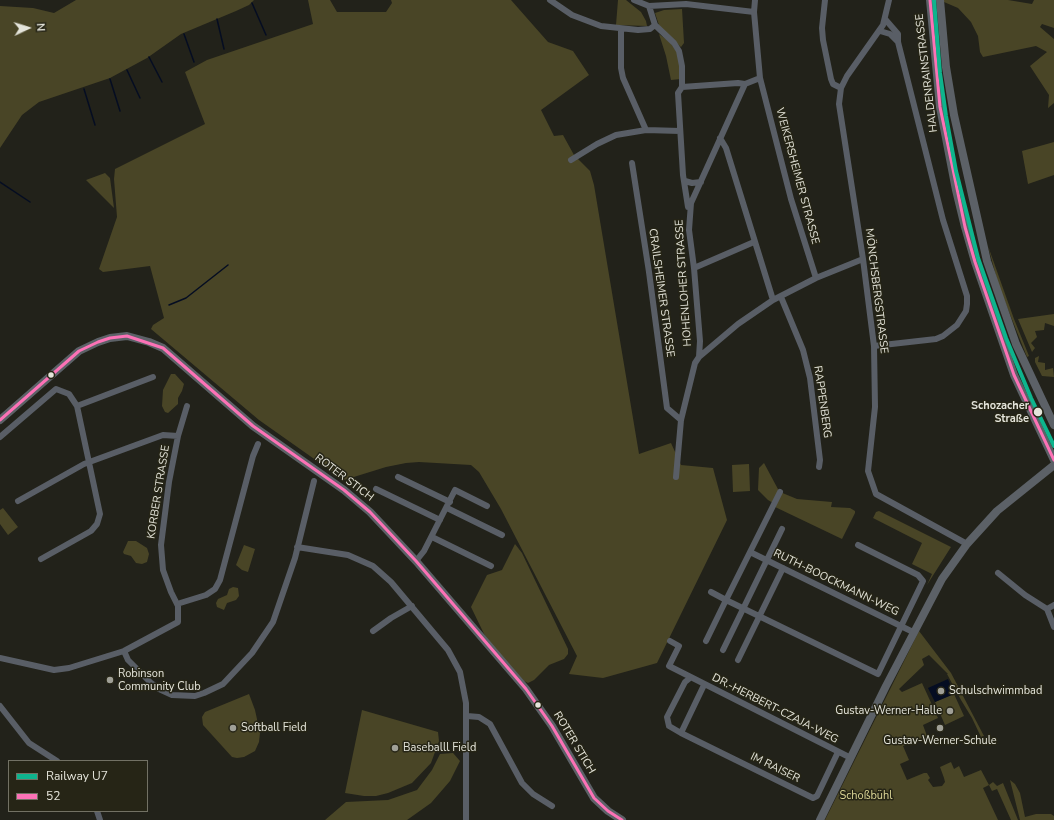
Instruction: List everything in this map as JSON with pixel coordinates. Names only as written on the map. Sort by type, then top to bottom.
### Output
[{"type":"main road","name":"HALDENRAINSTRASSE","points":[[930,0],[940,107],[951,169],[963,220],[977,269],[1014,376],[1054,460]]},
{"type":"main road","name":"HALDENRAINSTRASSE","points":[[940,0],[946,67],[954,115],[987,262],[1016,344],[1054,425]]},
{"type":"main road","name":"ROTER STICH","points":[[0,420],[79,351],[110,338],[128,336],[150,342],[163,348],[253,426],[350,495],[370,512],[416,561],[529,694],[552,726],[594,798],[608,811],[622,820]]},
{"type":"main road","points":[[820,820],[936,588],[967,544],[997,511],[1054,465]]},
{"type":"street","points":[[550,0],[563,10],[601,26],[620,29],[650,29],[655,25]]},
{"type":"street","points":[[634,0],[649,6],[693,4],[754,12]]},
{"type":"street","points":[[682,87],[738,83],[746,84],[760,78],[754,12],[755,0]]},
{"type":"street","points":[[825,0],[822,28],[823,40],[831,79],[833,84],[842,88]]},
{"type":"street","name":"MÖNCHSBERGSTRASSE","points":[[889,0],[885,20],[880,31],[847,76],[842,88],[839,104],[863,259],[874,346],[874,406],[868,471],[876,494],[967,544]]},
{"type":"street","points":[[649,6],[655,25],[668,37],[679,51],[682,66],[682,87],[678,93],[684,181],[689,210]]},
{"type":"street","points":[[874,346],[936,339],[943,336],[957,325],[966,311],[967,304],[963,283],[943,220],[896,31],[885,20]]},
{"type":"street","points":[[620,29],[621,68],[623,78],[646,130]]},
{"type":"street","points":[[880,31],[890,34],[898,42]]},
{"type":"street","name":"WEIKERSHEIMER STRASSE","points":[[760,78],[791,199],[816,278]]},
{"type":"street","name":"HOHENLOHER STRASSE","points":[[676,477],[681,420],[695,363],[699,357],[700,341],[694,268],[689,230],[690,203],[746,84]]},
{"type":"street","points":[[571,160],[608,138],[646,130],[680,131]]},
{"type":"street","points":[[720,138],[726,148],[773,300]]},
{"type":"street","name":"CRAILSHEIMER STRASSE","points":[[632,163],[649,272],[667,408],[681,420]]},
{"type":"street","points":[[684,181],[692,183],[700,182]]},
{"type":"street","points":[[694,268],[754,242]]},
{"type":"street","points":[[699,357],[738,324],[773,300],[816,278],[863,259]]},
{"type":"street","name":"RAPPENBERG","points":[[781,297],[803,350],[811,380],[820,460],[819,467]]},
{"type":"street","points":[[77,406],[152,377]]},
{"type":"street","points":[[0,437],[56,389],[69,394],[77,406],[100,514],[97,524],[92,531],[41,559]]},
{"type":"street","name":"KORBER STRASSE","points":[[0,659],[54,670],[69,668],[124,651],[178,622],[179,614],[177,604],[165,579],[161,546],[169,482],[178,436],[187,406]]},
{"type":"street","points":[[18,501],[75,468],[163,435],[178,436]]},
{"type":"street","points":[[177,604],[206,595],[215,589],[220,580],[253,456],[258,444]]},
{"type":"street","points":[[398,477],[502,535]]},
{"type":"street","points":[[124,651],[128,660],[151,683],[159,689],[172,694],[195,696],[223,684],[252,653],[273,622],[297,547],[314,481]]},
{"type":"street","points":[[376,489],[440,520]]},
{"type":"street","points":[[416,561],[432,537],[455,490],[487,506]]},
{"type":"street","points":[[706,641],[780,492]]},
{"type":"street","points":[[723,650],[782,529]]},
{"type":"street","points":[[432,537],[491,566]]},
{"type":"street","points":[[712,592],[878,674],[922,585],[921,577],[858,545]]},
{"type":"street","points":[[297,547],[348,555],[368,562],[382,574],[412,606],[444,644],[454,660],[462,679],[467,716],[466,820]]},
{"type":"street","name":"RUTH-BOOCKMANN-WEG","points":[[750,552],[913,632]]},
{"type":"street","points":[[738,660],[783,568]]},
{"type":"street","points":[[998,573],[1047,609],[1054,627]]},
{"type":"street","points":[[373,631],[391,618],[412,606]]},
{"type":"street","points":[[1047,609],[1054,606]]},
{"type":"street","name":"DR.-HERBERT-CZAJA-WEG","points":[[670,641],[678,646],[669,666],[686,674],[690,678],[851,758]]},
{"type":"street","name":"IM RAISER","points":[[690,678],[685,682],[667,717],[669,726],[680,733],[814,798],[817,796],[838,752]]},
{"type":"street","points":[[680,733],[704,685]]},
{"type":"street","points":[[0,706],[29,743],[55,760]]},
{"type":"street","points":[[467,716],[479,717],[490,724],[522,783],[533,794],[552,806]]},
{"type":"green space","points":[[76,0],[254,0],[249,5],[181,34],[147,58],[110,78],[39,102],[22,115],[0,148],[0,6],[33,8],[54,13]]},
{"type":"green space","points":[[308,0],[330,0],[337,12],[386,12],[392,3],[391,0],[511,0],[548,42],[573,51],[589,75],[541,110],[554,136],[563,135],[574,155],[590,171],[594,185],[639,454],[671,443],[681,465],[713,468],[727,520],[657,663],[603,678],[569,674],[577,656],[501,509],[479,472],[471,465],[419,462],[406,463],[386,467],[344,480],[259,420],[151,329],[153,325],[164,318],[150,266],[103,272],[99,269],[117,217],[114,179],[115,169],[205,124],[185,72],[207,60],[313,24]]},
{"type":"green space","points":[[618,0],[626,0],[641,12],[647,26],[616,25]]},
{"type":"green space","points":[[944,0],[1008,0],[1032,4],[1034,0],[1054,0],[1054,28],[1042,24],[1040,27],[1054,39],[1054,103],[1048,108],[1049,95],[1030,66],[1047,52],[1036,46],[983,57],[980,52],[978,36],[971,22],[958,8],[944,2]]},
{"type":"green space","points":[[682,9],[684,43],[681,47],[660,28],[655,13],[664,10]]},
{"type":"green space","points":[[659,34],[670,42],[679,55],[681,79],[671,80],[666,56]]},
{"type":"green space","points":[[1054,142],[1054,175],[1028,184],[1022,151]]},
{"type":"green space","points":[[105,173],[110,178],[114,208],[86,180]]},
{"type":"green space","points":[[988,246],[1029,356],[1027,357],[999,287]]},
{"type":"green space","points":[[1054,314],[1054,326],[1045,323],[1044,330],[1035,331],[1037,337],[1031,343],[1035,348],[1032,352],[1018,319]]},
{"type":"green space","points":[[1039,356],[1038,362],[1045,363],[1045,370],[1053,368],[1054,377],[1042,376],[1035,362],[1035,358]]},
{"type":"green space","points":[[171,374],[175,374],[184,384],[178,398],[178,404],[168,413],[165,412],[162,406],[163,390]]},
{"type":"green space","points":[[764,463],[779,491],[773,503],[758,490],[759,468]]},
{"type":"green space","points":[[749,464],[750,491],[733,492],[732,465]]},
{"type":"green space","points":[[780,492],[797,499],[832,502],[831,507],[850,508],[855,511],[855,513],[842,539],[773,506]]},
{"type":"green space","points":[[3,508],[18,527],[8,535],[0,524],[0,510]]},
{"type":"green space","points":[[879,511],[951,547],[927,585],[932,574],[912,564],[922,543],[873,518],[876,512]]},
{"type":"green space","points":[[128,541],[136,541],[147,548],[149,554],[147,562],[142,564],[136,563],[131,556],[124,554],[123,552]]},
{"type":"green space","points":[[515,544],[522,553],[568,649],[568,654],[564,659],[549,665],[534,680],[528,683],[524,681],[487,640],[471,607],[487,575],[502,570]]},
{"type":"green space","points":[[244,545],[255,549],[248,572],[242,570],[236,565]]},
{"type":"green space","points":[[233,587],[238,588],[239,596],[236,600],[227,603],[224,610],[217,607],[216,603],[218,599],[227,595],[229,589]]},
{"type":"green space","name":"Schoßbühl","points":[[919,631],[951,673],[984,736],[981,737],[948,674],[929,655],[922,659],[924,665],[899,689],[902,692],[922,683],[938,718],[923,725],[927,736],[903,746],[909,760],[900,764],[907,780],[927,773],[930,778],[928,780],[933,787],[942,786],[945,782],[940,767],[951,762],[954,769],[959,766],[964,777],[981,770],[989,785],[983,788],[998,820],[825,820]]},
{"type":"green space","name":"Softball Field","points":[[249,694],[255,710],[260,733],[259,742],[255,751],[244,757],[232,757],[203,725],[202,717],[205,712]]},
{"type":"green space","name":"Gustav-Werner-Halle","points":[[954,694],[964,716],[945,725],[935,702]]},
{"type":"green space","name":"Baseballl Field","points":[[362,710],[438,732],[439,741],[431,763],[412,783],[388,793],[376,796],[345,793]]},
{"type":"green space","points":[[1010,780],[1015,784],[1020,793],[1025,817],[1036,814],[1051,814],[1054,816],[1054,820],[1020,820]]},
{"type":"green space","points":[[993,782],[997,786],[1003,783],[1018,820],[1011,820],[997,789],[992,791],[989,785]]},
{"type":"shaded area","points":[[453,753],[460,761],[450,781],[431,803],[407,820],[325,820],[346,802],[388,800],[417,790],[432,770],[440,754]]},
{"type":"water","name":"Schulschwimmbad","points":[[948,679],[954,694],[935,702],[928,688]]},
{"type":"waterway","points":[[252,3],[266,35]]},
{"type":"waterway","points":[[217,19],[224,49]]},
{"type":"waterway","points":[[184,34],[194,62]]},
{"type":"waterway","points":[[149,57],[162,82]]},
{"type":"waterway","points":[[127,70],[140,98]]},
{"type":"waterway","points":[[110,79],[120,111]]},
{"type":"waterway","points":[[84,89],[95,125]]},
{"type":"waterway","points":[[0,182],[30,202]]},
{"type":"waterway","points":[[169,305],[186,298],[228,265]]},
{"type":"rail line","name":"U7","points":[[934,0],[940,73],[946,116],[956,171],[978,258],[1006,338],[1031,398],[1054,446]]},
{"type":"transit line","name":"52","points":[[930,0],[940,107],[965,227],[975,262],[1014,375],[1054,460]]},
{"type":"transit line","name":"52","points":[[0,420],[79,351],[98,342],[110,338],[127,336],[163,348],[253,426],[344,490],[370,512],[416,561],[526,689],[552,726],[594,798],[608,811],[622,820]]},
{"type":"place","name":"Schozacher Straße","points":[[1038,412]]},
{"type":"place","name":"Robinson Community Club","points":[[110,680]]},
{"type":"place","name":"Schulschwimmbad","points":[[941,691]]},
{"type":"place","name":"Gustav-Werner-Halle","points":[[950,711]]},
{"type":"place","name":"Softball Field","points":[[233,728]]},
{"type":"place","name":"Gustav-Werner-Schule","points":[[940,728]]},
{"type":"place","name":"Baseballl Field","points":[[395,748]]}]
